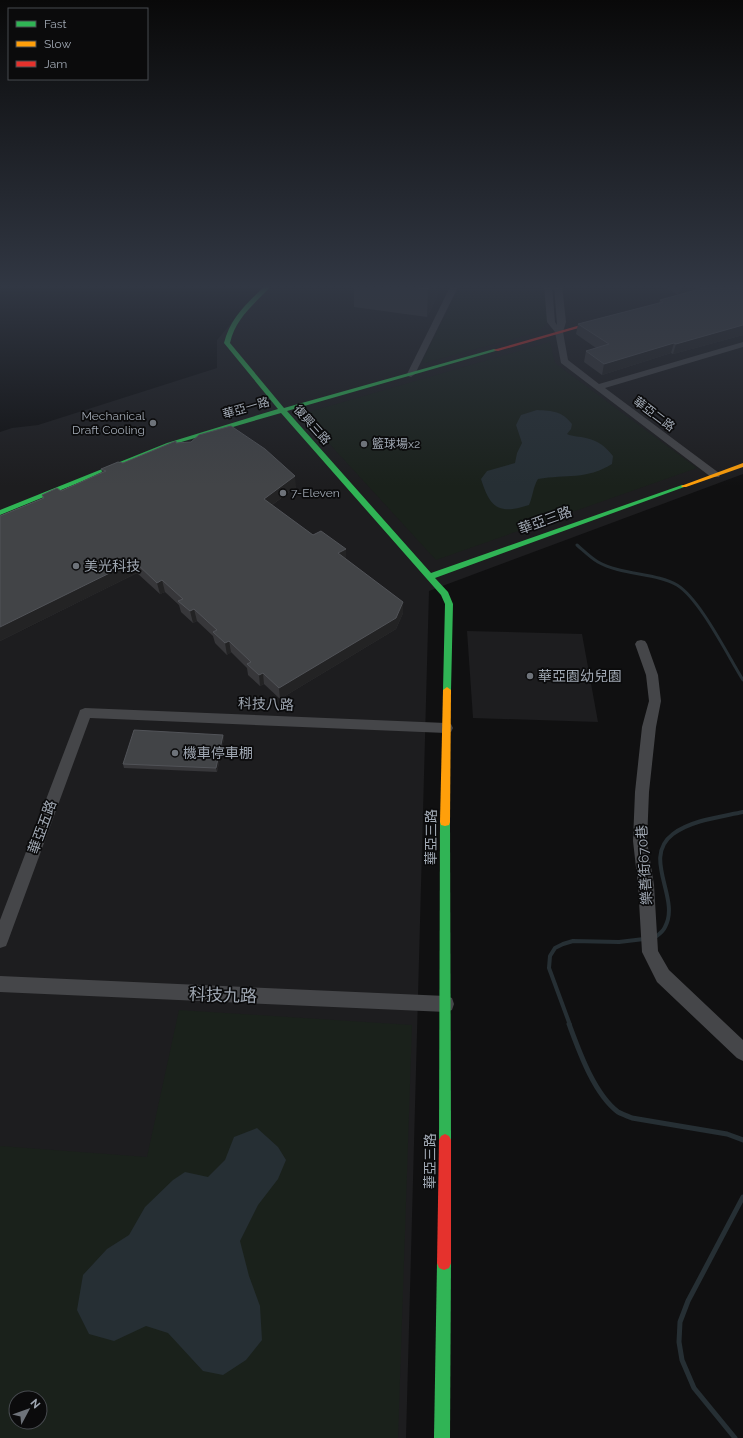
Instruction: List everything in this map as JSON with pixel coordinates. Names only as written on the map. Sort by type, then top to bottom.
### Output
[{"type":"street","name":"復興三路","points":[[235,352],[283,410],[429,576]]},
{"type":"street","points":[[411,374],[422,352]]},
{"type":"street","name":"華亞一路","points":[[0,513],[169,444],[489,352]]},
{"type":"street","name":"華亞二路","points":[[562,352],[564,361],[715,475]]},
{"type":"street","points":[[597,387],[715,352]]},
{"type":"street","name":"華亞三路","points":[[442,1438],[446,1004],[446,728],[449,604],[445,594],[429,576],[743,465]]},
{"type":"street","name":"樂善街670巷","points":[[641,644],[652,675],[655,701],[649,727],[642,792],[640,841],[646,885],[650,952],[663,976],[743,1052]]},
{"type":"street","name":"科技八路","points":[[85,713],[446,728]]},
{"type":"street","name":"華亞五路","points":[[0,941],[85,713]]},
{"type":"street","name":"科技九路","points":[[0,984],[446,1004]]},
{"type":"shaded area","points":[[217,352],[743,352],[743,474],[429,591],[406,1438],[0,1438],[0,432],[12,428],[38,425],[217,368]]},
{"type":"shaded area","points":[[427,352],[465,352],[425,363],[422,361]]},
{"type":"shaded area","points":[[515,352],[552,352],[555,363],[697,468],[436,560],[302,414]]},
{"type":"shaded area","points":[[537,410],[557,412],[565,416],[572,424],[571,429],[567,434],[591,439],[601,444],[613,456],[612,464],[594,472],[576,476],[538,479],[529,505],[510,509],[497,507],[488,497],[481,479],[487,471],[515,463],[517,453],[522,443],[516,425],[521,415]]},
{"type":"shaded area","name":"華亞園幼兒園","points":[[467,631],[582,634],[598,722],[473,718]]},
{"type":"shaded area","points":[[179,1010],[412,1025],[398,1438],[0,1438],[0,1146],[147,1157]]},
{"type":"shaded area","points":[[257,1128],[278,1147],[286,1160],[278,1179],[258,1205],[240,1241],[249,1276],[260,1306],[262,1340],[246,1360],[223,1375],[203,1371],[168,1333],[146,1326],[114,1341],[89,1334],[77,1310],[83,1275],[107,1249],[129,1235],[145,1207],[173,1180],[185,1172],[208,1177],[225,1160],[234,1137]]},
{"type":"building","points":[[588,352],[644,352],[604,364]]},
{"type":"building","points":[[231,426],[265,449],[295,476],[264,499],[313,535],[321,531],[346,549],[338,553],[403,602],[396,618],[279,688],[263,673],[259,675],[247,664],[251,662],[229,641],[225,643],[213,632],[217,630],[194,609],[190,611],[178,601],[183,599],[162,580],[157,583],[134,561],[0,627],[0,516],[44,498],[42,495],[57,488],[61,491],[106,471],[101,469],[118,462],[123,463],[176,441],[176,443],[191,442],[199,435]]},
{"type":"building","name":"機車停車棚","points":[[134,730],[223,735],[216,768],[123,764]]},
{"type":"waterway","points":[[577,545],[595,560],[607,566],[669,581],[686,592],[704,615],[743,680]]},
{"type":"waterway","points":[[654,938],[664,929],[669,916],[660,855],[664,844],[673,834],[689,825],[743,812]]},
{"type":"waterway","points":[[570,1025],[549,968],[550,956],[555,948],[573,941],[619,942],[644,939]]},
{"type":"waterway","points":[[569,1024],[588,1071],[609,1104],[618,1112],[632,1118],[727,1134],[743,1140]]},
{"type":"waterway","points":[[735,1438],[694,1388],[682,1360],[679,1342],[680,1322],[688,1301],[743,1197]]},
{"type":"traffic: fast","points":[[234,352],[277,404],[445,594],[449,604],[447,690]]},
{"type":"traffic: fast","points":[[0,513],[169,444],[489,352]]},
{"type":"traffic: fast","points":[[429,577],[684,486]]},
{"type":"traffic: fast","points":[[445,822],[445,1140]]},
{"type":"traffic: fast","points":[[442,1438],[444,1263]]},
{"type":"traffic: slow","points":[[684,486],[743,465]]},
{"type":"traffic: slow","points":[[445,822],[447,690]]},
{"type":"traffic: jam","points":[[444,1263],[445,1140]]},
{"type":"place","name":"Mechanical Draft Cooling","points":[[153,423]]},
{"type":"place","name":"籃球場x2","points":[[364,444]]},
{"type":"place","name":"7-Eleven","points":[[283,493]]},
{"type":"place","name":"美光科技","points":[[76,566]]},
{"type":"place","name":"華亞園幼兒園","points":[[530,676]]},
{"type":"place","name":"機車停車棚","points":[[175,753]]}]
